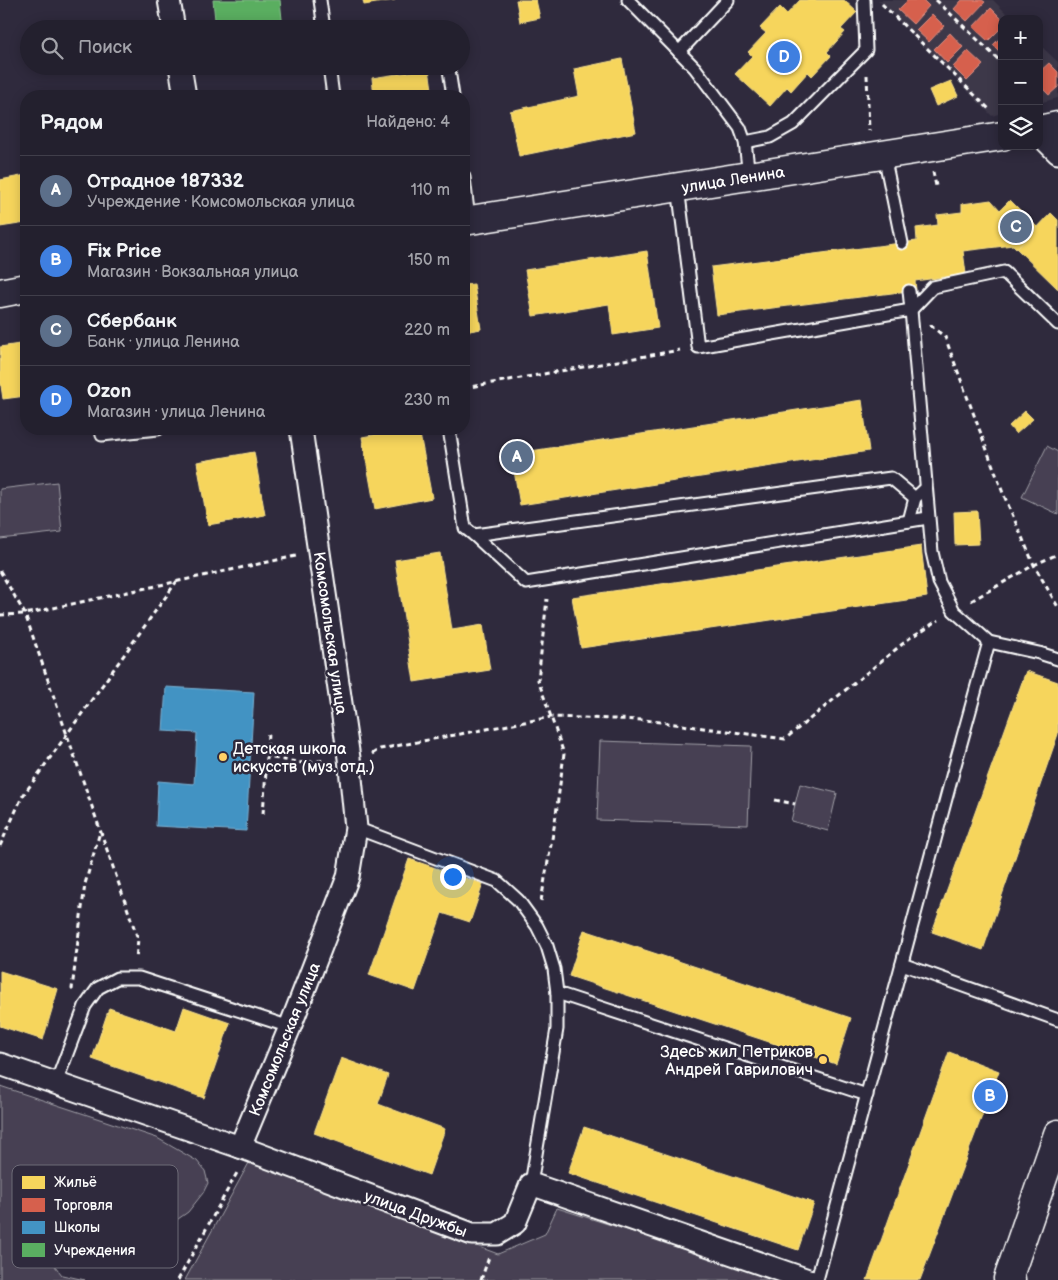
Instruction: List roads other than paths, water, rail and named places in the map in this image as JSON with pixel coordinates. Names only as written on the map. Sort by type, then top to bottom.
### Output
[{"type":"street","points":[[169,0],[172,20]]},
{"type":"street","points":[[182,75],[184,90]]},
{"type":"street","name":"улица Ленина","points":[[470,220],[884,155],[997,124]]},
{"type":"street","points":[[1043,129],[1058,126]]},
{"type":"street","points":[[1043,138],[1058,153]]},
{"type":"street","points":[[0,292],[20,289]]},
{"type":"street","name":"Комсомольская улица","points":[[240,1147],[348,877],[356,828],[359,757],[302,435]]},
{"type":"street","name":"улица Дружбы","points":[[0,1064],[240,1147],[472,1234],[497,1234],[515,1223],[531,1184]]},
{"type":"street","points":[[1009,1280],[1058,1134]]},
{"type":"street","points":[[531,1184],[808,1280]]},
{"type":"lane","points":[[320,0],[323,20]]},
{"type":"lane","points":[[628,0],[695,68],[740,128],[745,142],[749,176]]},
{"type":"lane","points":[[680,52],[728,0]]},
{"type":"lane","points":[[745,142],[770,137],[793,124],[866,50],[864,0]]},
{"type":"lane","points":[[330,75],[332,90]]},
{"type":"lane","points":[[450,75],[452,90]]},
{"type":"lane","points":[[884,155],[902,243]]},
{"type":"lane","points":[[678,187],[698,347],[912,310],[933,287],[1004,272],[1058,324]]},
{"type":"lane","points":[[909,291],[928,518],[932,552],[939,582],[954,611],[989,642],[1058,659]]},
{"type":"lane","points":[[450,435],[465,528],[526,583],[928,518]]},
{"type":"lane","points":[[474,535],[891,478],[915,498]]},
{"type":"lane","points":[[909,521],[915,498],[926,488]]},
{"type":"lane","points":[[817,1280],[989,642]]},
{"type":"lane","points":[[356,828],[497,881],[518,900],[547,946],[554,969],[557,993],[557,1029],[531,1184]]},
{"type":"lane","points":[[902,964],[1058,1020]]},
{"type":"lane","points":[[56,1083],[86,1006],[98,988],[117,978],[139,978],[290,1026]]},
{"type":"lane","points":[[557,993],[867,1095]]},
{"type":"place","name":"Ozon","points":[[784,57]]},
{"type":"place","name":"Сбербанк","points":[[1016,227]]},
{"type":"place","name":"Отрадное 187332","points":[[517,457]]},
{"type":"place","name":"Детская школа искусств (муз. отд.)","points":[[223,757]]},
{"type":"place","name":"Здесь жил Петриков Андрей Гаврилович","points":[[823,1060]]},
{"type":"place","name":"Fix Price","points":[[990,1096]]}]
